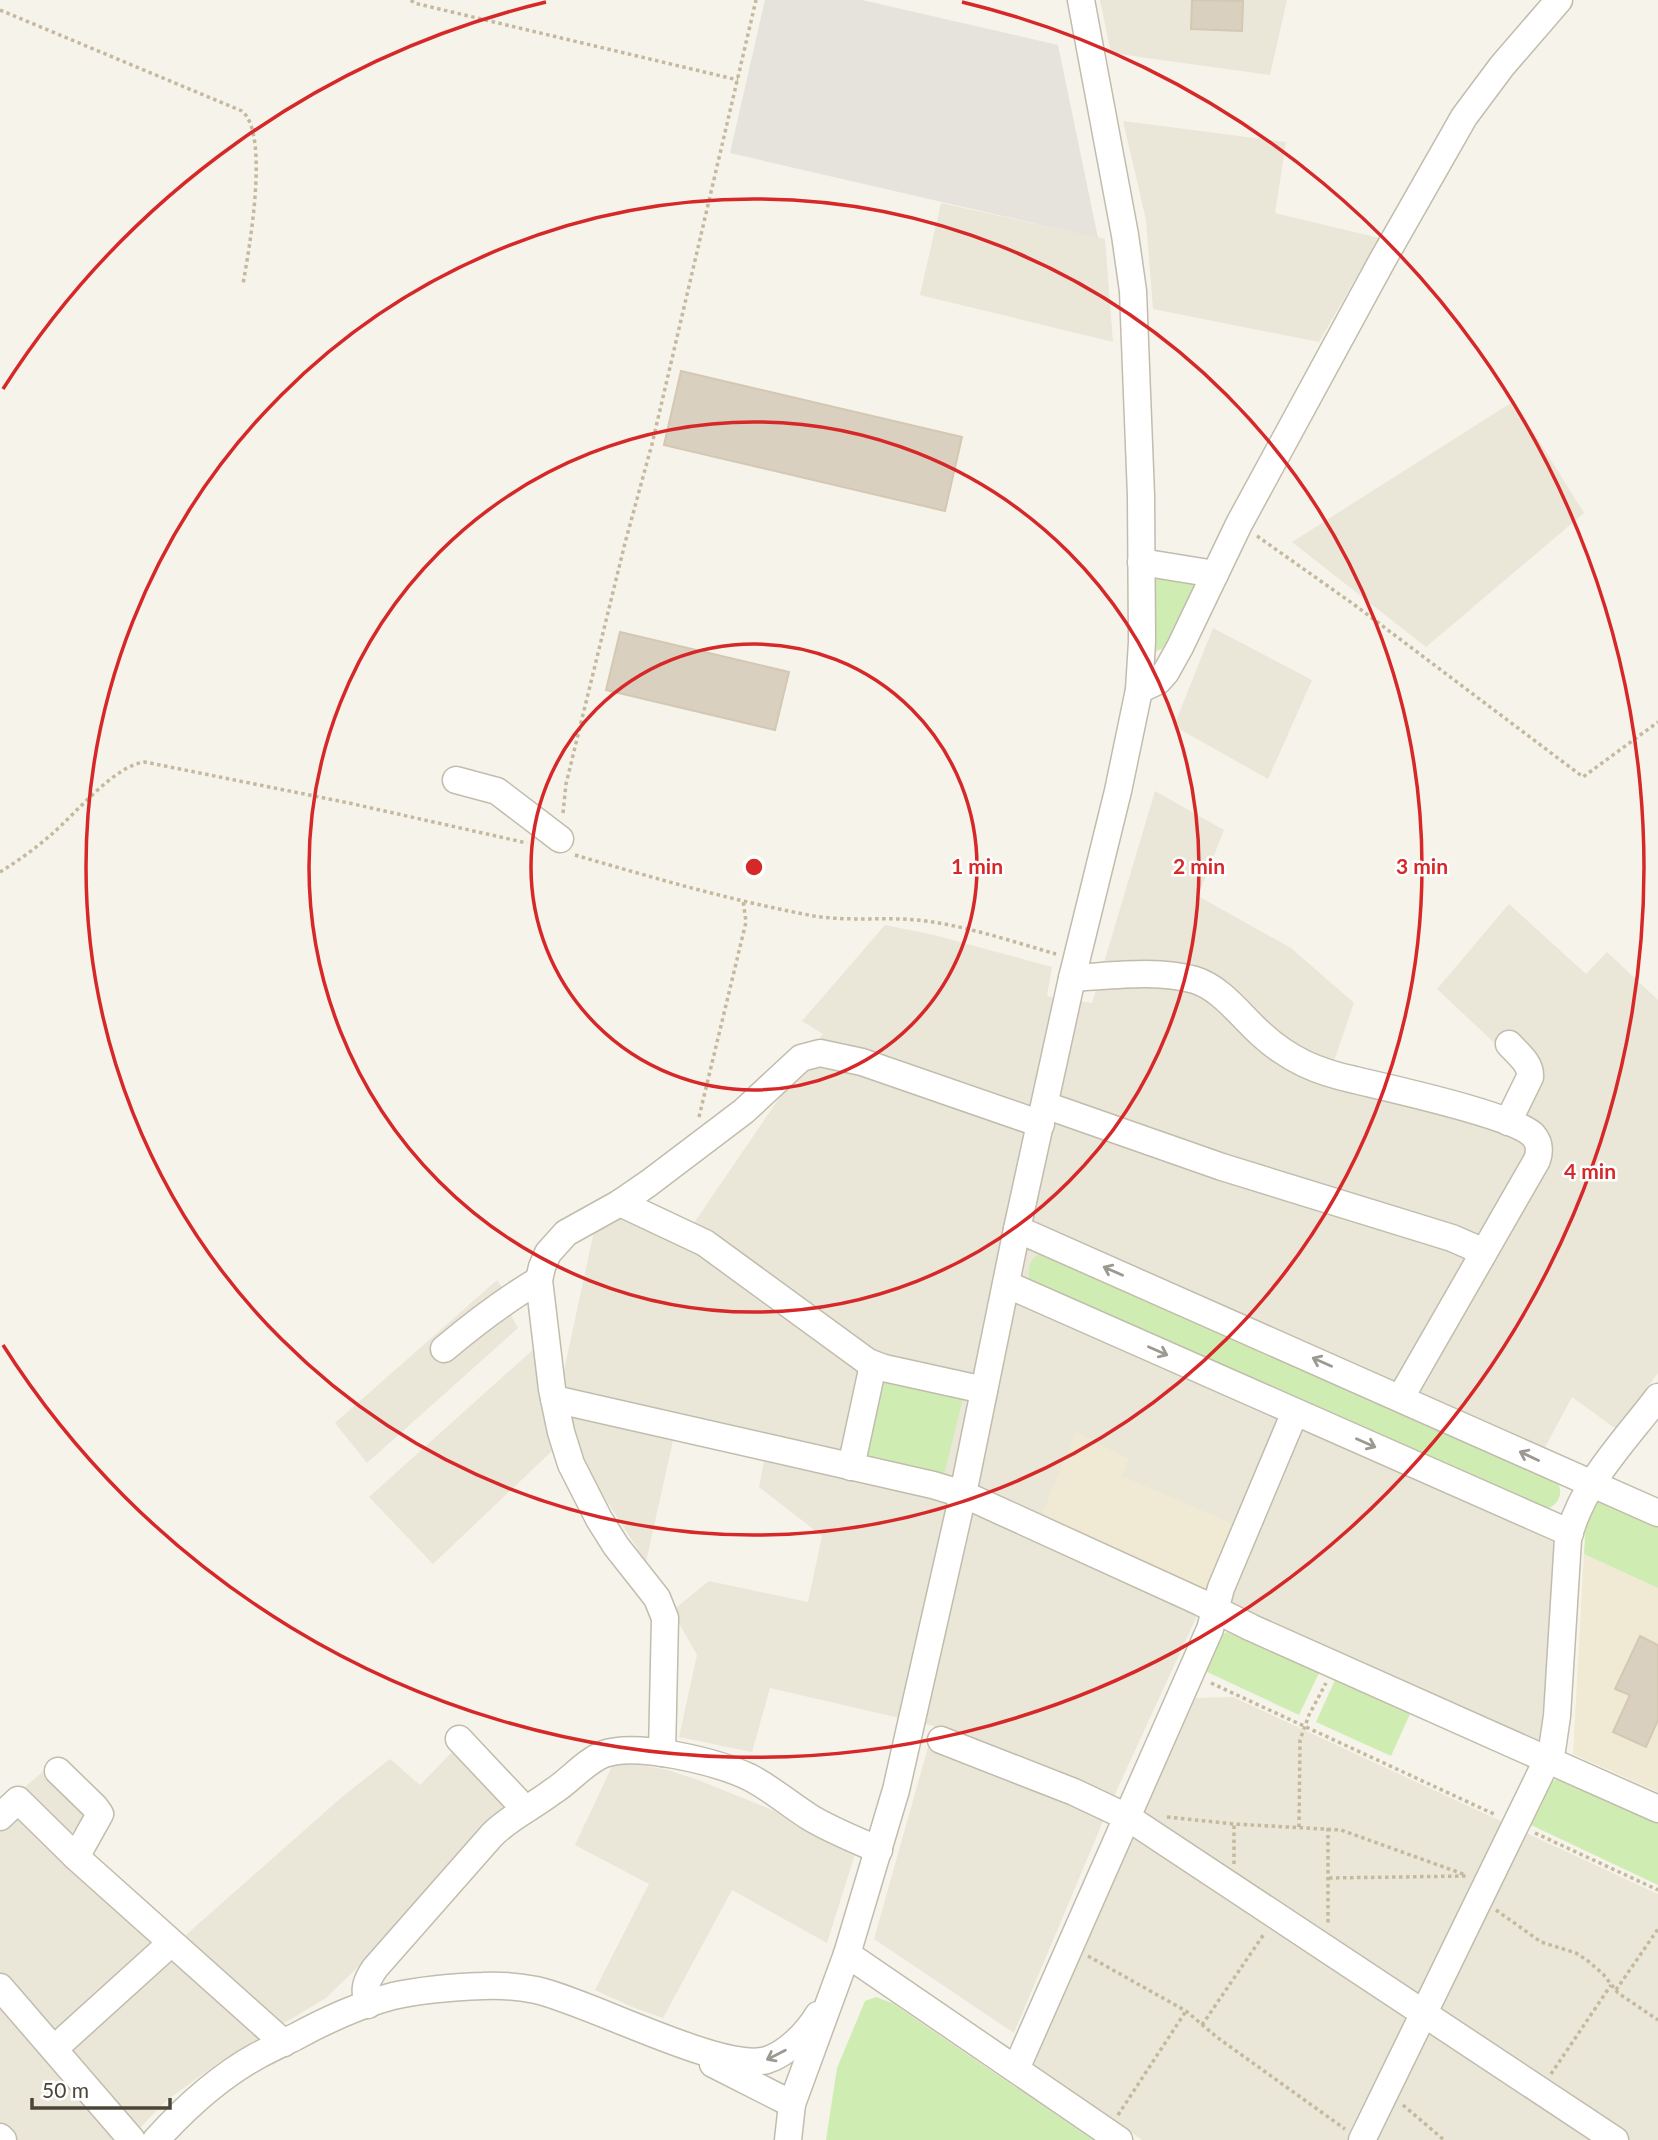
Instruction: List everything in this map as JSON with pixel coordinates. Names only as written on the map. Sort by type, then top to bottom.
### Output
[{"type":"street","points":[[788,2140],[792,2104],[847,1954],[879,1850],[910,1733],[963,1494],[1017,1229],[1139,690],[1142,642],[1141,496],[1133,291],[1125,234],[1081,0]]},
{"type":"street","points":[[1139,690],[1158,681],[1181,647],[1240,524],[1382,261],[1464,117],[1502,66],[1559,0]]},
{"type":"street","points":[[1141,562],[1215,574]]},
{"type":"street","points":[[456,780],[497,791],[560,839]]},
{"type":"street","points":[[1075,969],[1177,976],[1195,980],[1216,992],[1261,1035],[1301,1064],[1323,1073],[1428,1098],[1508,1122],[1531,1133],[1538,1143],[1539,1153],[1401,1397]]},
{"type":"street","points":[[1508,1122],[1530,1077],[1529,1066],[1509,1044]]},
{"type":"street","points":[[662,1753],[666,1632],[662,1609],[640,1575],[616,1546],[571,1464],[554,1399],[539,1280],[548,1253],[566,1233],[620,1203],[744,1111],[796,1061],[820,1053],[862,1062],[1222,1167],[1452,1238],[1484,1252]]},
{"type":"street","points":[[620,1203],[705,1243],[873,1365],[984,1390]]},
{"type":"street","points":[[1017,1229],[1658,1513]]},
{"type":"street","points":[[444,1349],[503,1302],[539,1280]]},
{"type":"street","points":[[1006,1284],[1570,1533]]},
{"type":"street","points":[[851,1467],[873,1365]]},
{"type":"street","points":[[1356,2136],[1386,2091],[1548,1760],[1554,1744],[1570,1533],[1579,1506],[1591,1484],[1658,1397]]},
{"type":"street","points":[[554,1399],[963,1494],[1335,1665],[1658,1809]]},
{"type":"street","points":[[1016,2069],[1210,1629],[1227,1572],[1295,1412]]},
{"type":"street","points":[[459,1738],[525,1809]]},
{"type":"street","points":[[942,1740],[1086,1797],[1127,1817],[1615,2140]]},
{"type":"street","points":[[368,2005],[365,1984],[375,1968],[492,1835],[508,1820],[553,1792],[600,1756],[629,1750],[662,1753],[748,1777],[813,1819],[879,1850]]},
{"type":"street","points":[[58,1772],[96,1807],[100,1814],[76,1857]]},
{"type":"street","points":[[0,1816],[18,1800],[76,1857],[284,2043]]},
{"type":"street","points":[[55,2048],[171,1943]]},
{"type":"street","points":[[847,1954],[1113,2136]]},
{"type":"street","points":[[156,2140],[174,2120],[215,2084],[257,2056],[328,2020],[394,1996],[484,1986],[534,1990],[575,2002],[729,2060],[766,2060],[782,2053],[813,2024],[834,1986]]},
{"type":"street","points":[[0,1987],[132,2140]]},
{"type":"street","points":[[642,2028],[792,2104]]},
{"type":"path","points":[[411,0],[738,80]]},
{"type":"path","points":[[756,0],[652,444],[566,784],[558,850],[677,885],[818,916],[929,921],[985,934],[1075,969]]},
{"type":"path","points":[[0,10],[242,111],[250,117],[254,141],[255,212],[243,284]]},
{"type":"path","points":[[1240,524],[1583,777],[1658,722]]},
{"type":"path","points":[[0,872],[51,835],[118,772],[133,764],[145,762],[336,800],[531,844]]},
{"type":"path","points":[[691,1150],[746,922],[743,900]]},
{"type":"path","points":[[1299,1827],[1300,1750],[1304,1726],[1335,1665]]},
{"type":"path","points":[[1190,1673],[1658,1890]]},
{"type":"path","points":[[1127,1817],[1328,1828],[1354,1834],[1470,1876],[1329,1878]]},
{"type":"path","points":[[1234,1824],[1234,1887]]},
{"type":"path","points":[[1328,1828],[1328,1950]]},
{"type":"path","points":[[1480,1899],[1541,1942],[1576,1953],[1588,1961],[1616,1990],[1658,2020]]},
{"type":"path","points":[[1202,2025],[1277,1915]]},
{"type":"path","points":[[1616,1990],[1658,1929]]},
{"type":"path","points":[[1071,1946],[1186,2011],[1356,2136]]},
{"type":"path","points":[[1540,2090],[1611,1984]]},
{"type":"path","points":[[1113,2136],[1186,2011]]},
{"type":"path","points":[[1386,2091],[1444,2140]]},
{"type":"shaded area","points":[[765,0],[862,0],[1058,45],[1098,238],[730,153]]},
{"type":"shaded area","points":[[1100,0],[1287,0],[1270,75],[1111,53]]},
{"type":"shaded area","points":[[1123,121],[1286,142],[1275,213],[1379,238],[1319,342],[1153,309],[1146,220]]},
{"type":"shaded area","points":[[941,203],[1105,239],[1113,342],[920,295]]},
{"type":"shaded area","points":[[1514,401],[1584,513],[1426,647],[1292,542]]},
{"type":"shaded area","points":[[1213,628],[1312,680],[1268,779],[1174,726]]},
{"type":"shaded area","points":[[1155,791],[1224,830],[1198,896],[1291,948],[1354,1003],[1326,1084],[1483,1121],[1536,1082],[1437,989],[1509,904],[1586,974],[1607,952],[1658,1000],[1658,1373],[1616,1429],[1572,1397],[1506,1520],[1558,1544],[1540,1741],[1534,1741],[1207,1594],[1109,1807],[1014,2033],[874,1939],[934,1726],[770,1688],[752,1752],[679,1737],[697,1655],[672,1611],[709,1581],[808,1602],[822,1536],[759,1487],[768,1440],[678,1418],[646,1562],[581,1461],[560,1389],[596,1222],[628,1218],[683,1239],[823,1034],[802,1021],[885,925],[934,935],[1052,967],[1047,996],[1092,1003]]},
{"type":"shaded area","points":[[497,1280],[506,1293],[501,1297],[518,1328],[367,1463],[335,1423]]},
{"type":"shaded area","points":[[536,1347],[553,1450],[433,1564],[369,1497]]},
{"type":"shaded area","points":[[1076,1432],[1129,1459],[1122,1476],[1236,1525],[1207,1593],[1041,1516]]},
{"type":"shaded area","points":[[1584,1554],[1658,1588],[1658,1792],[1573,1754]]},
{"type":"shaded area","points":[[1233,1697],[1658,1894],[1658,2140],[1142,2140],[1033,2064],[1194,1698]]},
{"type":"shaded area","points":[[459,1745],[507,1806],[326,1998],[218,2063],[167,2100],[128,2140],[0,2140],[0,1826],[18,1793],[48,1767],[91,1809],[60,1847],[170,1949],[342,1797],[390,1759],[420,1785]]},
{"type":"shaded area","points":[[615,1760],[668,1770],[698,1780],[775,1811],[855,1854],[827,1943],[732,1890],[663,2018],[595,1990],[649,1884],[575,1845]]},
{"type":"green space","points":[[1154,576],[1195,584],[1166,643],[1162,649],[1156,651],[1153,644]]},
{"type":"green space","points":[[1043,1253],[1555,1478],[1560,1488],[1559,1497],[1545,1510],[1030,1281],[1030,1264],[1035,1257]]},
{"type":"green space","points":[[880,1378],[963,1398],[942,1475],[866,1459]]},
{"type":"green space","points":[[1587,1500],[1604,1502],[1658,1526],[1658,1588],[1584,1554]]},
{"type":"green space","points":[[1227,1632],[1319,1673],[1299,1715],[1205,1671],[1221,1635]]},
{"type":"green space","points":[[1335,1680],[1410,1714],[1391,1756],[1316,1722]]},
{"type":"green space","points":[[1558,1778],[1658,1823],[1658,1885],[1531,1825],[1552,1782]]},
{"type":"green space","points":[[876,1997],[892,2003],[1093,2140],[826,2140],[837,2068],[865,2001]]},
{"type":"building","points":[[1192,0],[1243,1],[1242,31],[1191,29]]},
{"type":"building","points":[[681,371],[962,437],[945,511],[664,445]]},
{"type":"building","points":[[620,632],[789,672],[775,730],[606,690]]},
{"type":"building","points":[[1640,1636],[1658,1645],[1658,1720],[1646,1747],[1613,1732],[1630,1695],[1615,1689]]}]
